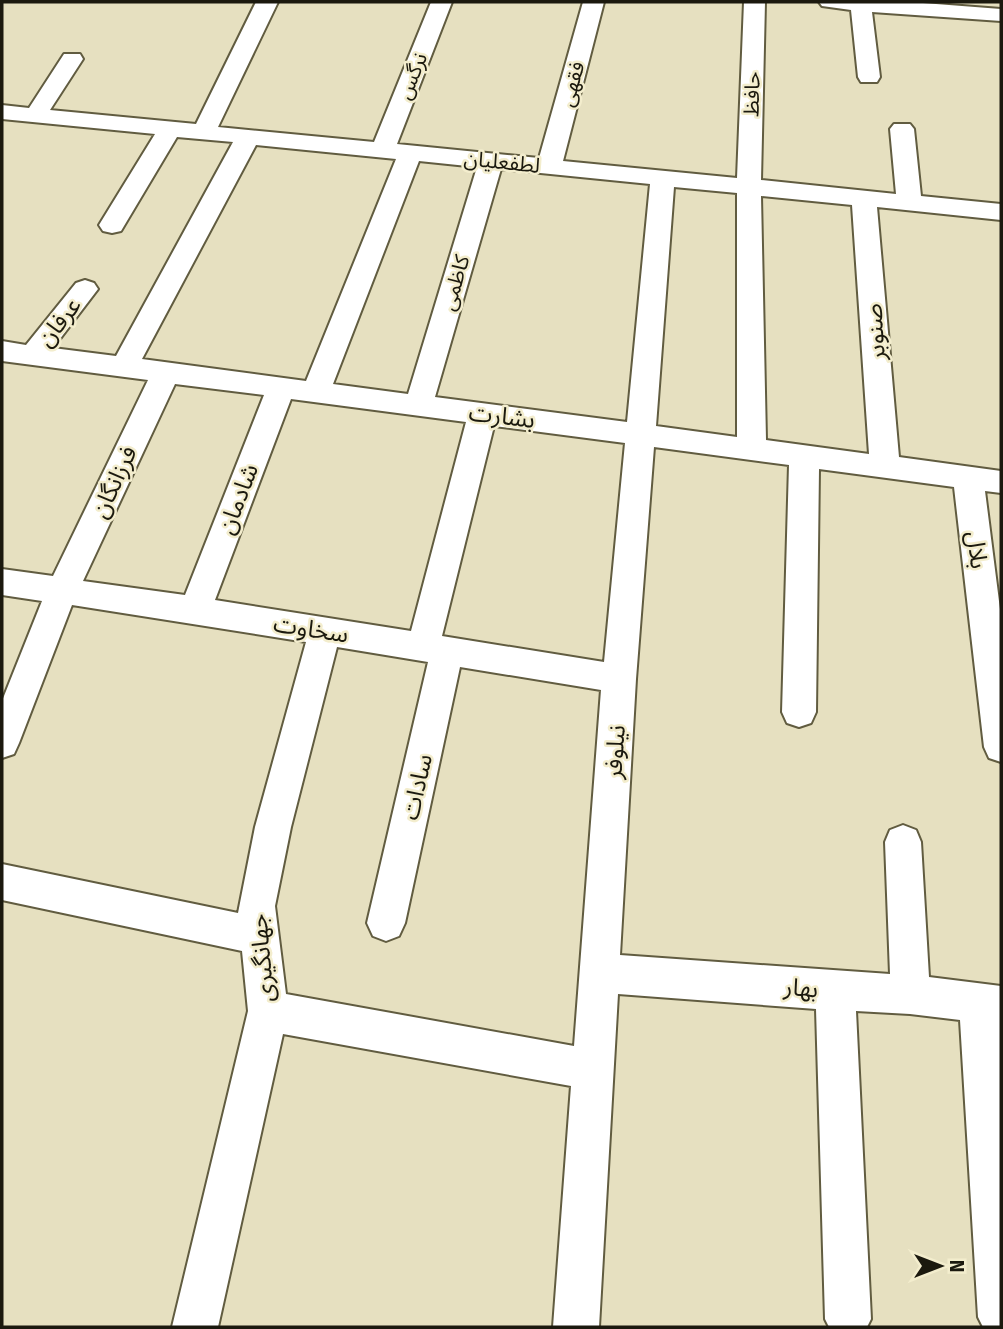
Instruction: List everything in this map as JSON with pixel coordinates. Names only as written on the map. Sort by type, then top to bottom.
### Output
[{"type":"street","points":[[204,132],[267,2]]},
{"type":"street","name":"نرگس","points":[[383,150],[442,2]]},
{"type":"street","name":"فقهی","points":[[549,167],[594,2]]},
{"type":"street","name":"حافظ","points":[[752,449],[749,187],[754,2]]},
{"type":"street","points":[[832,2],[1001,15],[999,2]]},
{"type":"street","points":[[862,4],[869,77]]},
{"type":"street","points":[[35,116],[72,59]]},
{"type":"street","name":"لطفعلیان","points":[[2,112],[1001,212]]},
{"type":"street","points":[[112,226],[170,129]]},
{"type":"street","points":[[902,129],[909,202]]},
{"type":"street","points":[[124,367],[248,136]]},
{"type":"street","points":[[316,392],[410,153]]},
{"type":"street","name":"کاظمی","points":[[419,405],[491,161]]},
{"type":"street","name":"نیلوفر","points":[[576,1327],[620,679],[663,178]]},
{"type":"street","name":"صنوبر","points":[[864,198],[885,466]]},
{"type":"street","name":"عرفان","points":[[33,355],[85,289]]},
{"type":"street","name":"بشارت","points":[[2,351],[1001,482]]},
{"type":"street","name":"فرزانگان","points":[[2,743],[62,591],[166,372]]},
{"type":"street","name":"شادمان","points":[[195,610],[281,387]]},
{"type":"street","points":[[435,649],[482,414]]},
{"type":"street","points":[[799,712],[804,456]]},
{"type":"street","name":"بلال","points":[[968,478],[1001,747]]},
{"type":"street","name":"سخاوت","points":[[2,582],[195,610],[620,679]]},
{"type":"street","name":"جهانگیری","points":[[195,1327],[268,1011],[256,906],[273,827],[325,631]]},
{"type":"street","name":"سادات","points":[[386,923],[435,649]]},
{"type":"street","points":[[903,842],[910,995]]},
{"type":"street","points":[[2,883],[260,936]]},
{"type":"street","name":"بهار","points":[[600,972],[910,995],[990,1005]]},
{"type":"street","points":[[835,991],[848,1319]]},
{"type":"street","points":[[990,1005],[1001,1317]]},
{"type":"street","points":[[268,1011],[593,1070]]}]
